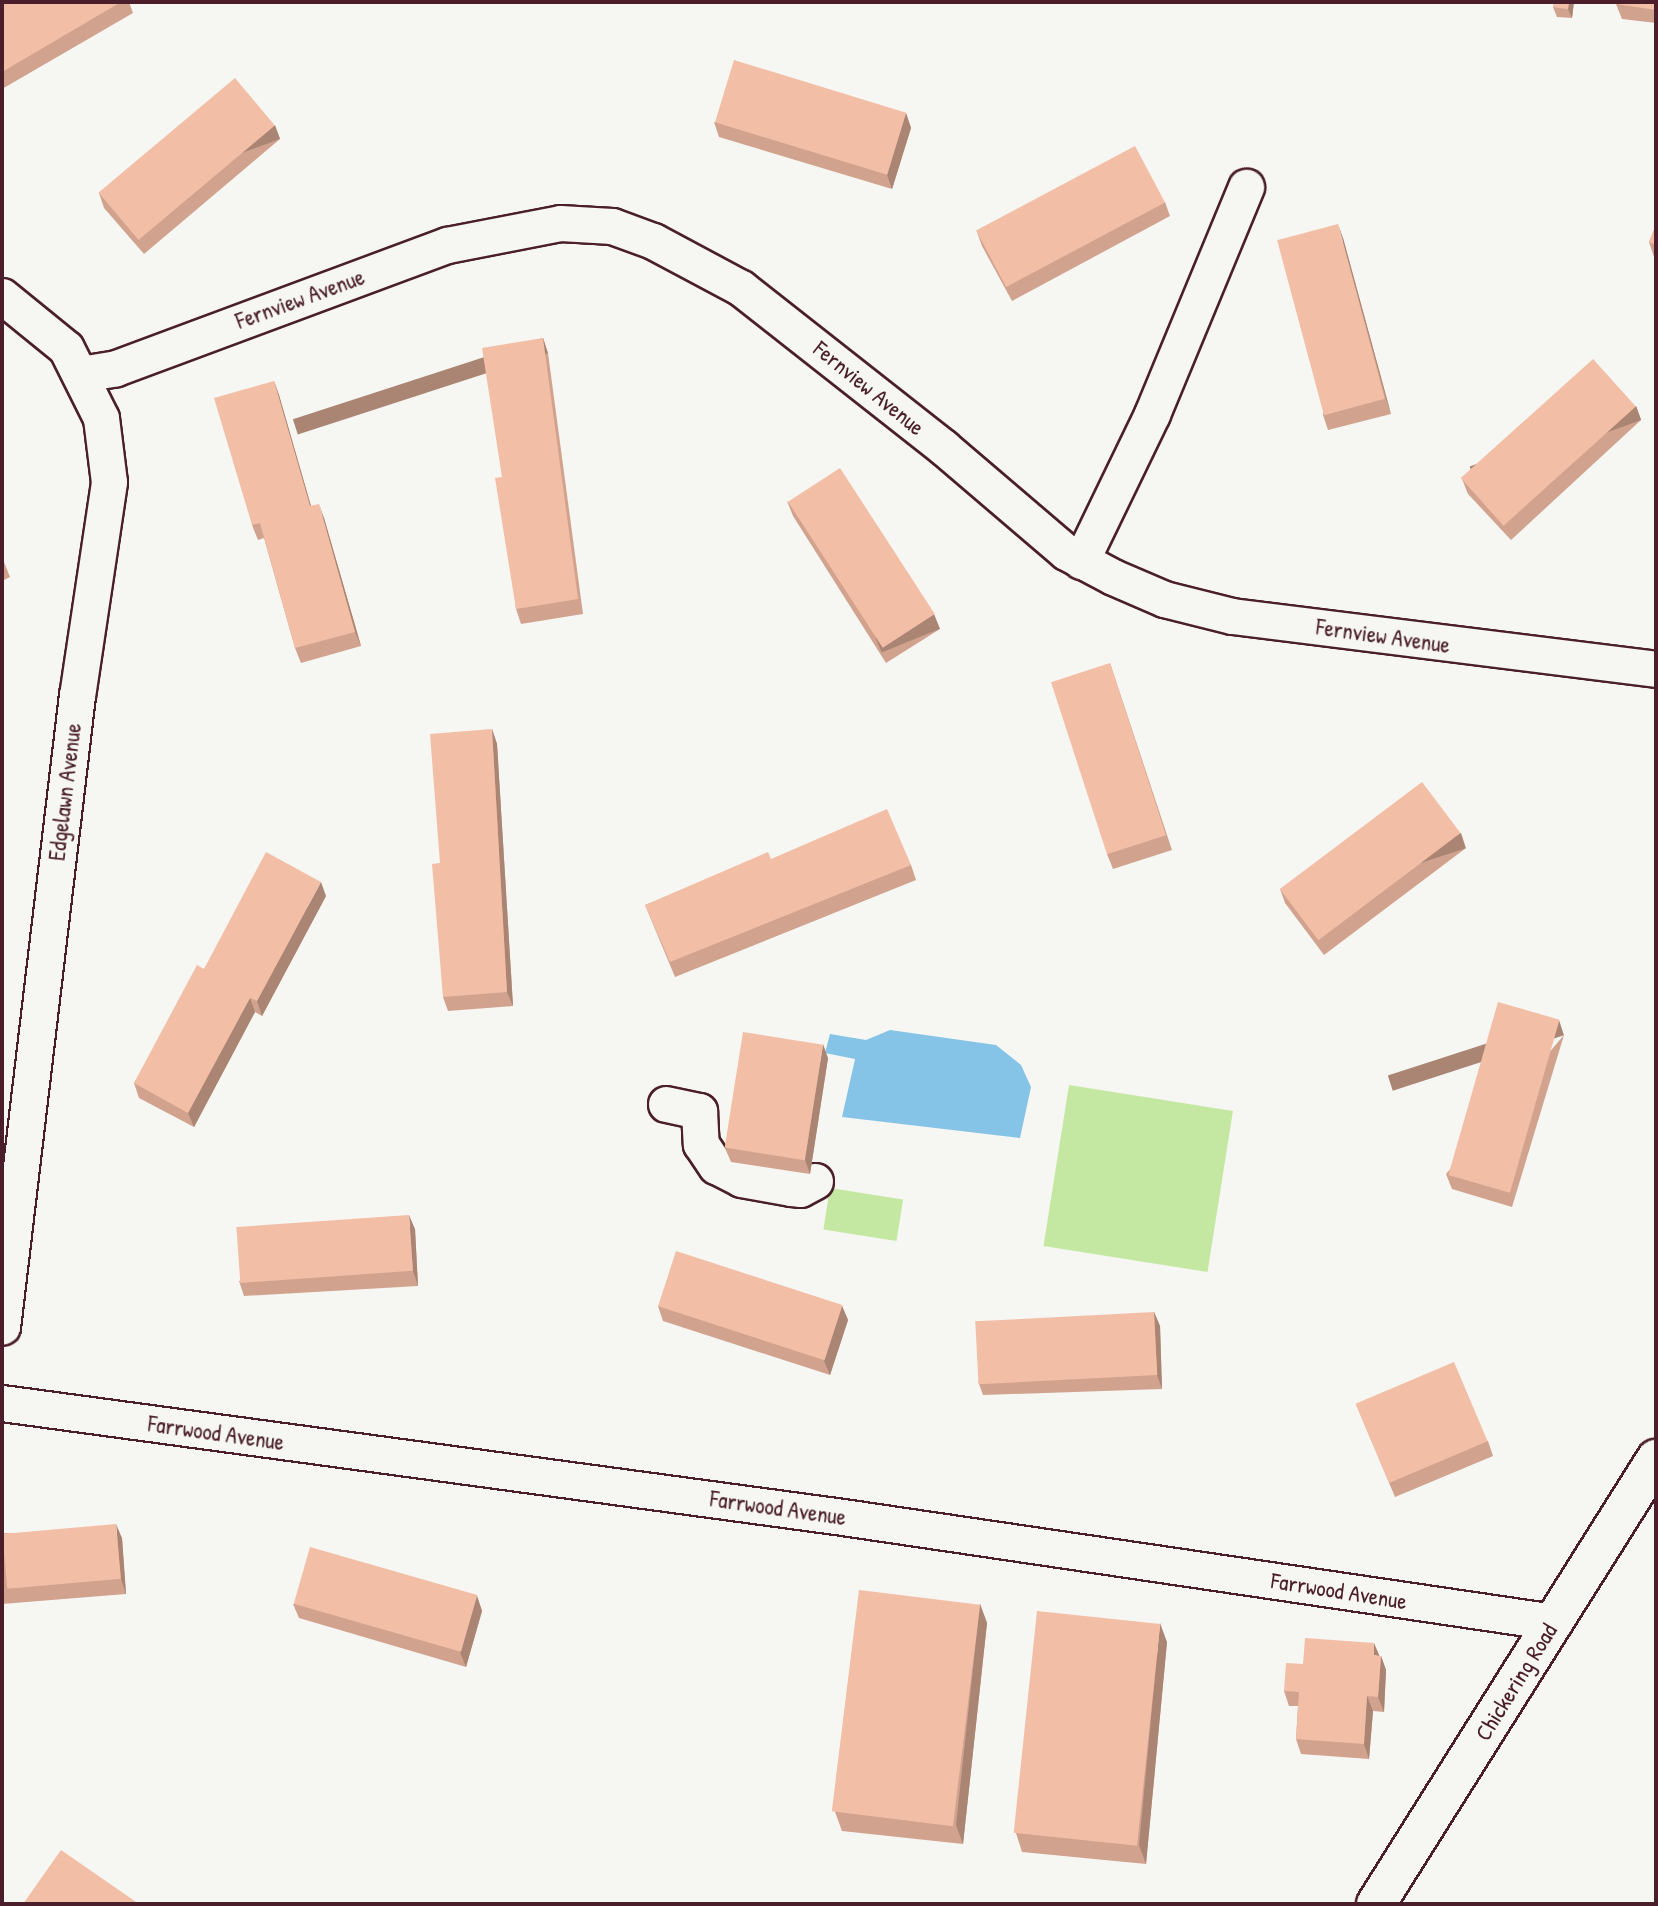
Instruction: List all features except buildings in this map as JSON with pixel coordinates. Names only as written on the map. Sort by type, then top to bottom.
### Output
[{"type":"main road","name":"Chickering Road","points":[[1376,1904],[1656,1459]]},
{"type":"street","points":[[1081,561],[1152,414],[1246,187]]},
{"type":"street","name":"Fernview Avenue","points":[[80,373],[116,368],[447,245],[560,223],[612,226],[653,241],[741,288],[1081,561],[1164,599],[1232,617],[1656,669]]},
{"type":"street","name":"Edgelawn Avenue","points":[[2,296],[66,348],[101,418],[109,482],[77,695],[2,1326]]},
{"type":"street","points":[[666,1104],[699,1111],[701,1144],[716,1167],[741,1178],[791,1188],[800,1189],[815,1181]]},
{"type":"street","name":"Farrwood Avenue","points":[[2,1403],[823,1514],[1554,1622]]},
{"type":"green space","points":[[1069,1085],[1233,1111],[1207,1272],[1044,1246]]},
{"type":"green space","points":[[830,1188],[903,1200],[897,1241],[823,1229]]},
{"type":"water","points":[[890,1030],[996,1045],[1021,1065],[1031,1087],[1020,1138],[842,1117],[855,1059],[825,1053],[830,1034],[866,1040]]}]
